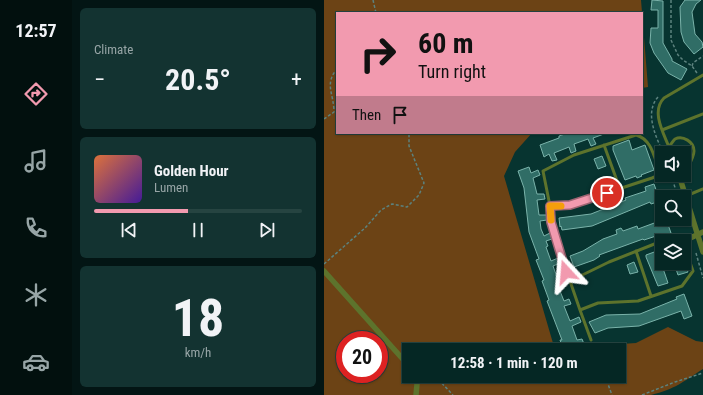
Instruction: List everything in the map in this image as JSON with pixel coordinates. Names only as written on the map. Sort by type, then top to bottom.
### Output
[{"type":"street","points":[[681,182],[684,190]]},
{"type":"street","points":[[691,209],[700,233],[703,252]]},
{"type":"street","points":[[324,271],[402,358]]},
{"type":"street","points":[[416,395],[417,383]]},
{"type":"lane","points":[[669,146],[662,130],[657,109],[659,103],[664,98],[703,75]]},
{"type":"lane","points":[[662,130],[703,114]]},
{"type":"lane","points":[[591,340],[556,242],[551,222],[550,206],[543,171],[574,155],[631,136],[641,136],[648,142],[655,158]]},
{"type":"lane","points":[[670,146],[677,138],[682,138],[689,141],[693,147],[691,159]]},
{"type":"lane","points":[[604,145],[620,189]]},
{"type":"lane","points":[[550,206],[570,205],[655,177]]},
{"type":"lane","points":[[691,194],[703,189]]},
{"type":"lane","points":[[570,281],[609,262],[655,244]]},
{"type":"lane","points":[[636,251],[651,296]]},
{"type":"lane","points":[[580,310],[598,303],[638,301],[682,286],[693,271],[691,265]]},
{"type":"path","points":[[373,0],[376,12]]},
{"type":"path","points":[[671,0],[671,40],[678,54],[683,60],[692,66],[697,73],[691,76]]},
{"type":"path","points":[[692,66],[693,63],[703,56]]},
{"type":"path","points":[[324,119],[334,112],[334,103],[327,88],[330,79],[336,70]]},
{"type":"path","points":[[660,95],[653,103],[651,113],[653,129],[660,146]]},
{"type":"path","points":[[324,264],[365,228],[381,210],[392,204],[407,207],[419,195],[424,183],[409,146],[409,134]]},
{"type":"path","points":[[642,395],[703,373]]},
{"type":"path","points":[[442,383],[453,395]]},
{"type":"path","points":[[608,383],[612,395]]},
{"type":"shaded area","points":[[324,0],[641,0],[642,12],[336,12],[336,134],[531,134],[515,152],[504,176],[553,343],[402,343],[402,383],[626,383],[626,344],[636,343],[668,327],[696,341],[703,342],[703,369],[673,388],[651,395],[324,395]]},
{"type":"shaded area","points":[[643,25],[648,87],[643,88]]},
{"type":"building","points":[[652,0],[663,1],[663,43],[672,61],[687,69],[681,80],[668,73],[654,53],[650,43],[651,28],[658,28],[658,10],[651,10]]},
{"type":"building","points":[[685,0],[701,0],[696,4],[692,12],[695,34],[702,42],[703,47],[694,54],[684,42],[681,32],[680,7]]},
{"type":"building","points":[[565,134],[604,134],[593,138],[596,144],[591,146],[588,139],[574,144],[576,151],[571,153],[569,147],[554,153],[557,160],[552,161],[549,154],[544,157],[540,145],[559,138],[559,136]]},
{"type":"building","points":[[629,140],[632,150],[645,145],[654,170],[637,178],[636,176],[625,180],[613,150],[613,146]]},
{"type":"building","points":[[602,156],[606,166],[598,169],[594,159]]},
{"type":"building","points":[[529,167],[531,173],[538,170],[540,175],[533,178],[537,194],[544,194],[545,199],[537,200],[539,215],[547,215],[547,220],[540,221],[541,229],[544,236],[550,233],[552,239],[546,241],[548,246],[546,247],[551,261],[558,258],[560,263],[553,266],[558,280],[563,278],[565,283],[558,286],[564,301],[569,299],[571,304],[564,306],[570,321],[579,317],[581,322],[572,326],[577,340],[582,339],[584,343],[561,343],[560,340],[562,340],[547,301],[549,300],[542,281],[544,280],[536,260],[539,259],[529,232],[524,188],[518,171]]},
{"type":"building","points":[[654,184],[656,190],[655,203],[651,204],[650,202],[592,226],[562,230],[561,226],[560,227],[559,218],[591,214],[626,200],[625,198],[646,191],[645,187]]},
{"type":"building","points":[[655,223],[655,226],[668,226],[671,233],[655,234],[655,236],[643,239],[599,255],[600,256],[594,260],[574,267],[570,256],[583,251],[603,239],[617,234],[616,230],[621,228],[623,231],[637,226],[638,229]]},
{"type":"building","points":[[655,252],[655,270],[664,270],[668,283],[658,286],[646,255]]},
{"type":"building","points":[[634,262],[638,272],[630,274],[627,265]]},
{"type":"building","points":[[676,270],[687,270],[688,272],[678,275]]},
{"type":"building","points":[[684,294],[692,316],[684,319],[681,311],[639,326],[608,328],[595,333],[589,322],[606,315],[640,314],[677,299],[676,297]]},
{"type":"slow traffic","points":[[551,220],[550,206],[561,206]]},
{"type":"route","points":[[566,272],[551,222],[550,206],[570,205],[607,193]]}]
